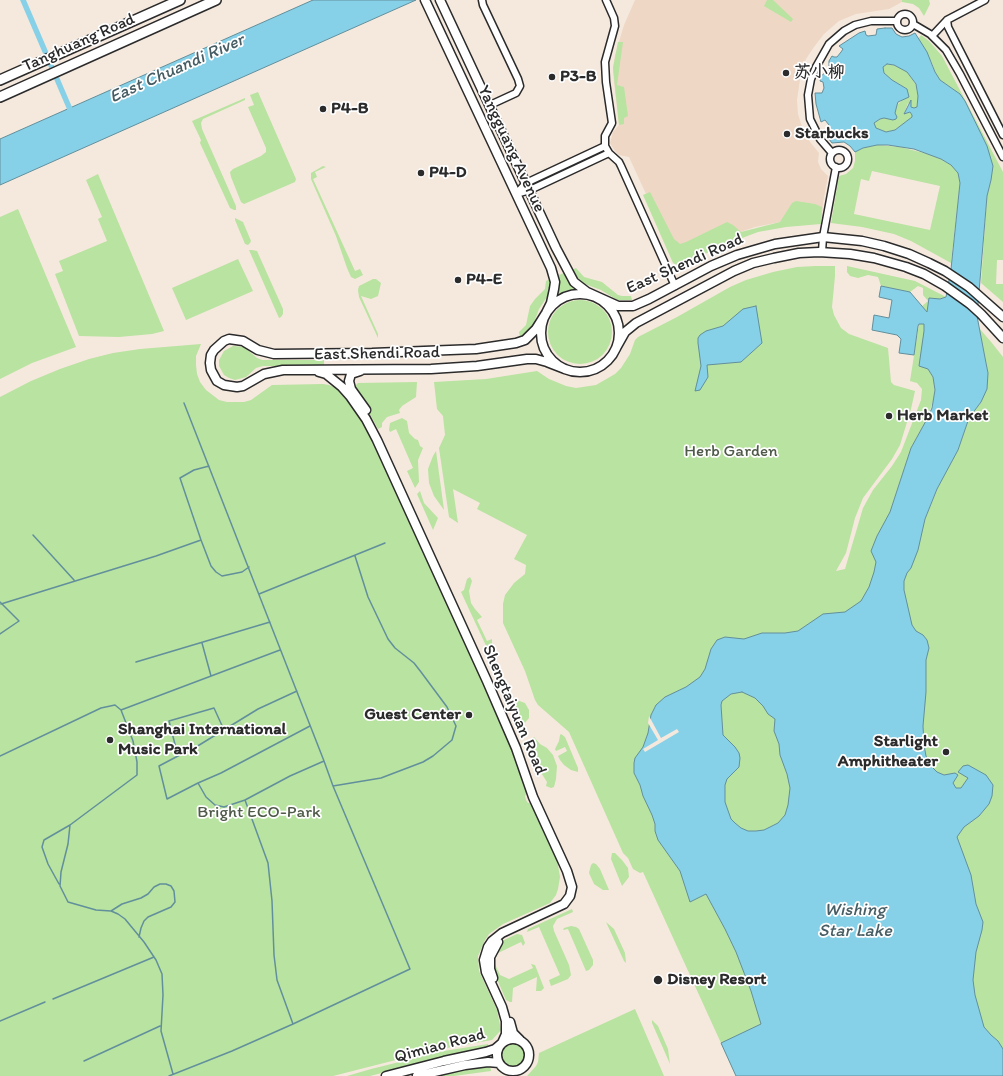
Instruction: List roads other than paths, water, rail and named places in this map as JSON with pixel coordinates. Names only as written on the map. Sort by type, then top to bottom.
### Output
[{"type":"main road","name":"Tanghuang Road","points":[[0,80],[180,0]]},
{"type":"main road","name":"Tanghuang Road","points":[[0,97],[216,0]]},
{"type":"street","name":"Yangguang Avenue","points":[[440,0],[556,248],[574,282],[595,297]]},
{"type":"street","points":[[482,0],[482,5],[520,86],[516,93],[490,105]]},
{"type":"street","points":[[606,0],[614,18],[615,26],[605,62],[606,82],[612,123],[605,136],[605,146],[609,153],[622,166],[674,286]]},
{"type":"street","points":[[932,36],[947,20],[985,0]]},
{"type":"street","name":"Yangguang Avenue","points":[[426,1],[553,274],[554,289],[551,303],[546,313]]},
{"type":"street","points":[[896,21],[901,14],[907,14],[911,17],[913,24],[932,36],[946,50],[1003,157]]},
{"type":"street","points":[[947,20],[948,27],[1003,135]]},
{"type":"street","points":[[832,153],[820,139],[810,119],[808,88],[816,67],[829,44],[844,31],[855,25],[870,21],[896,21]]},
{"type":"street","points":[[896,21],[897,26],[902,30],[907,30],[913,24]]},
{"type":"street","points":[[516,194],[605,146]]},
{"type":"street","points":[[841,150],[847,156],[848,161],[844,166],[834,166],[830,161],[832,153],[841,150]]},
{"type":"street","points":[[528,187],[609,153]]},
{"type":"street","points":[[822,252],[823,237],[836,167]]},
{"type":"street","name":"East Shendi Road","points":[[595,297],[618,306],[633,306],[711,266],[743,253],[775,244],[823,237],[854,240],[884,246],[910,254],[945,271],[970,287],[1001,315]]},
{"type":"street","name":"East Shendi Road","points":[[616,348],[625,332],[636,323],[734,271],[774,258],[799,253],[822,252],[850,254],[874,258],[924,274],[957,294],[976,309],[1003,338]]},
{"type":"street","points":[[575,294],[587,294],[595,297],[603,301],[612,310],[618,322],[619,336],[616,348],[610,358],[601,366],[589,371],[577,372],[565,369],[554,363],[547,355],[543,345],[541,335],[542,324],[546,313],[554,304],[564,297],[575,294]]},
{"type":"street","name":"East Shendi Road","points":[[546,313],[530,336],[525,340],[516,343],[476,349],[419,352],[284,354],[266,353],[243,341],[229,339],[218,345],[211,355],[211,370],[217,381],[231,387],[243,386],[264,374],[284,370],[315,371],[425,369],[477,366],[526,359],[536,359],[565,369]]},
{"type":"street","name":"Shengtaiyuan Road","points":[[363,370],[352,374],[349,382],[351,389],[370,416],[388,453],[510,722],[537,794],[576,880],[576,897],[571,905],[503,938],[494,947],[490,957],[490,969],[509,1016],[512,1030],[520,1040]]},
{"type":"street","name":"Shengtaiyuan Road","points":[[315,371],[326,374],[342,387],[366,419],[377,440],[487,681],[516,748],[533,797],[571,880],[571,892],[568,900],[564,904],[497,937],[492,941],[485,954],[484,960],[486,972],[502,1007],[506,1021],[506,1034],[502,1043]]},
{"type":"street","points":[[510,1039],[520,1040],[529,1051],[529,1056],[525,1065],[512,1071],[503,1067],[499,1063],[497,1053],[502,1043],[510,1039]]},
{"type":"street","name":"Qimiao Road","points":[[386,1076],[486,1052],[495,1049],[502,1043]]},
{"type":"street","name":"Qimiao Road","points":[[417,1076],[465,1065],[488,1062],[499,1063]]},
{"type":"water","name":"East Chuandi River","points":[[313,0],[416,0],[0,185],[0,139]]},
{"type":"water","name":"Wishing Star Lake","points":[[892,28],[896,34],[902,37],[915,33],[927,52],[940,80],[960,94],[965,101],[987,146],[993,166],[987,196],[977,316],[988,373],[987,389],[981,402],[969,418],[958,450],[937,489],[925,519],[918,550],[904,581],[904,590],[912,625],[916,631],[923,635],[927,640],[929,648],[926,660],[926,692],[923,726],[926,756],[931,766],[937,772],[944,775],[955,773],[958,775],[953,783],[956,788],[961,788],[968,778],[958,772],[963,766],[968,765],[986,775],[993,785],[992,796],[989,804],[979,816],[964,827],[957,837],[971,875],[976,904],[983,922],[976,952],[973,980],[975,995],[984,1027],[998,1041],[1003,1049],[1003,1076],[736,1076],[721,1043],[761,1024],[751,991],[736,952],[706,894],[690,902],[680,871],[658,840],[652,815],[634,773],[634,763],[635,758],[643,747],[648,733],[651,715],[656,705],[665,697],[686,687],[700,677],[705,669],[711,649],[717,640],[725,637],[744,639],[762,633],[785,633],[798,631],[823,614],[845,612],[861,601],[869,587],[876,562],[871,551],[890,512],[911,448],[932,408],[935,390],[933,377],[928,369],[919,366],[924,324],[919,324],[918,326],[914,355],[899,353],[901,339],[897,335],[872,330],[874,315],[889,318],[892,300],[879,297],[881,286],[910,292],[927,312],[929,298],[940,299],[946,297],[951,269],[960,183],[958,173],[951,165],[941,159],[914,149],[877,145],[863,148],[855,152],[844,142],[832,143],[825,134],[830,131],[829,125],[825,120],[821,122],[816,104],[815,93],[822,93],[824,88],[823,82],[820,81],[822,75],[829,70],[829,61],[832,56],[837,57],[843,49],[839,46],[859,33],[865,31],[866,35],[868,36],[876,35],[877,29]],"holes":[[[887,64],[894,65],[907,72],[916,84],[918,96],[917,107],[911,107],[911,100],[904,114],[910,112],[912,117],[895,130],[886,132],[876,128],[874,123],[884,118],[893,120],[896,119],[897,117],[895,113],[898,102],[909,97],[907,89],[884,73],[883,67]],[[742,692],[755,698],[768,714],[775,719],[774,731],[779,744],[780,755],[790,788],[785,815],[778,823],[764,830],[748,831],[741,828],[731,819],[725,802],[725,785],[727,779],[739,767],[740,758],[735,747],[723,735],[721,705],[722,701],[731,694]]]},
{"type":"water","points":[[756,306],[762,343],[741,362],[707,365],[708,377],[700,390],[695,391],[701,366],[698,343],[698,338],[700,335],[706,331],[723,326],[743,309]]},
{"type":"waterway","points":[[23,0],[72,114]]},
{"type":"waterway","points":[[184,403],[333,786],[410,969],[293,1024]]},
{"type":"waterway","points":[[209,466],[194,470],[180,478],[211,566],[222,576],[242,572],[249,567]]},
{"type":"waterway","points":[[33,535],[74,580]]},
{"type":"waterway","points":[[1,604],[156,556],[201,540]]},
{"type":"waterway","points":[[259,594],[385,543]]},
{"type":"waterway","points":[[333,786],[381,778],[423,762],[433,756],[452,740],[456,726],[447,707],[414,663],[395,648],[388,639],[368,597],[355,556]]},
{"type":"waterway","points":[[0,602],[19,621],[0,634]]},
{"type":"waterway","points":[[136,662],[270,622]]},
{"type":"waterway","points":[[202,643],[211,676]]},
{"type":"waterway","points":[[121,710],[280,650]]},
{"type":"waterway","points":[[178,756],[196,747],[258,709],[297,691]]},
{"type":"waterway","points":[[0,756],[101,708],[115,705],[121,710],[133,741],[137,762],[137,775],[70,825],[68,844],[61,872],[60,886],[68,902],[96,910],[111,911],[125,919],[144,942],[156,960],[162,974],[163,995],[161,1031],[173,1074]]},
{"type":"waterway","points":[[169,1076],[232,1051],[293,1024],[277,980],[268,863],[245,800],[224,807],[215,805],[206,797],[198,783],[167,799],[159,766],[178,756],[169,721],[214,708],[224,730]]},
{"type":"waterway","points":[[198,783],[221,773],[310,726]]},
{"type":"waterway","points":[[245,800],[290,776],[324,761]]},
{"type":"waterway","points":[[59,884],[48,864],[42,847],[44,840],[70,825]]},
{"type":"waterway","points":[[111,911],[122,904],[141,898],[160,884],[171,886],[174,891],[175,902],[171,907],[148,917],[144,921],[139,937]]},
{"type":"waterway","points":[[53,999],[154,957]]},
{"type":"waterway","points":[[0,1021],[45,1002]]},
{"type":"waterway","points":[[84,1061],[160,1026]]},
{"type":"place","name":"苏小柳","points":[[786,73]]},
{"type":"place","name":"P3-B","points":[[552,77]]},
{"type":"place","name":"P4-B","points":[[323,109]]},
{"type":"place","name":"Starbucks","points":[[787,134]]},
{"type":"place","name":"P4-D","points":[[421,173]]},
{"type":"place","name":"P4-E","points":[[458,280]]},
{"type":"place","name":"Herb Market","points":[[889,416]]},
{"type":"place","name":"Guest Center","points":[[469,715]]},
{"type":"place","name":"Shanghai International Music Park","points":[[110,740]]},
{"type":"place","name":"Starlight Amphitheater","points":[[946,752]]},
{"type":"place","name":"Disney Resort","points":[[658,980]]},
{"type":"park label","name":"Herb Garden","points":[[731,452]]},
{"type":"park label","name":"Bright ECO-Park","points":[[259,813]]}]
